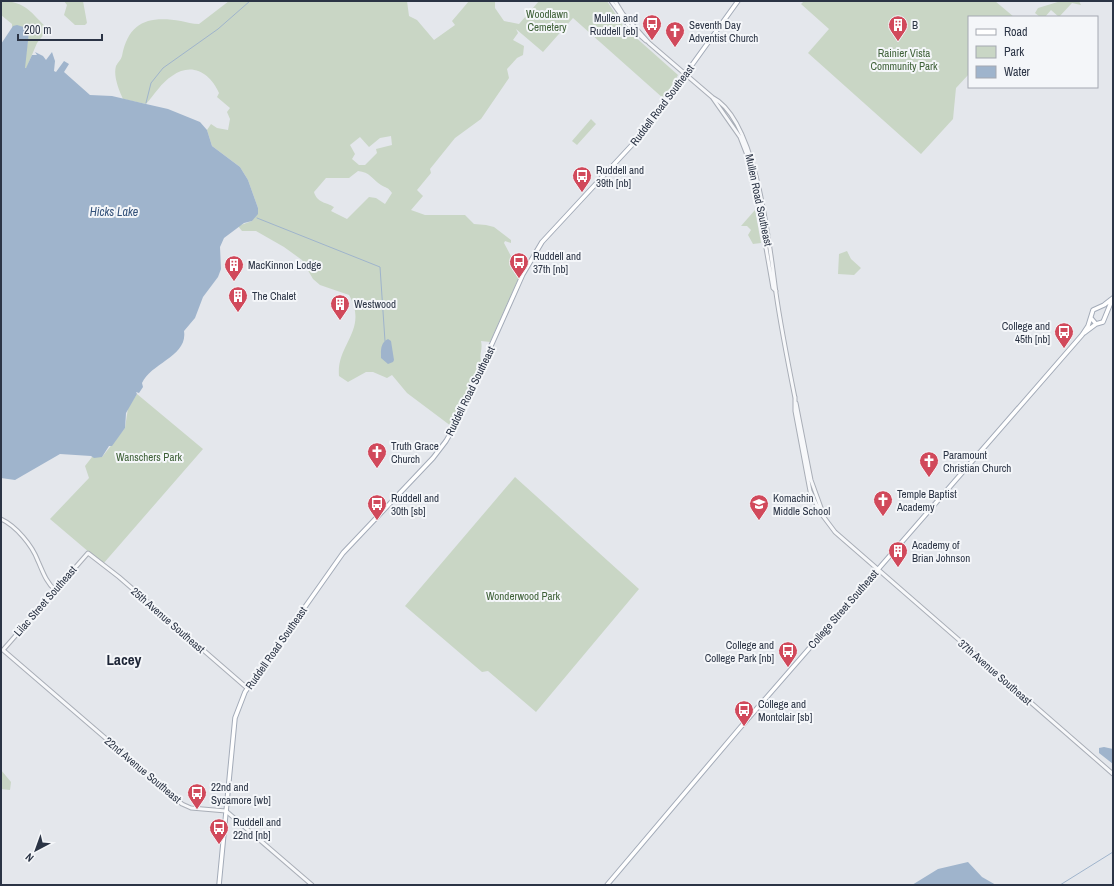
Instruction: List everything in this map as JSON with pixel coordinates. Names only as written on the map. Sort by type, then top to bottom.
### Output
[{"type":"main road","name":"Ruddell Road Southeast","points":[[219,885],[235,718],[247,688],[343,553],[446,441],[458,420],[523,274],[547,235],[638,140],[738,1]]},
{"type":"main road","points":[[1113,299],[1103,322],[1096,324],[1091,318],[1093,310],[1113,299]]},
{"type":"main road","points":[[1099,308],[1103,310],[1106,315]]},
{"type":"main road","name":"College Street Southeast","points":[[1082,335],[1091,318]]},
{"type":"main road","name":"College Street Southeast","points":[[607,885],[739,729],[1082,335],[1096,324]]},
{"type":"street","name":"Mullen Road Southeast","points":[[611,1],[628,25],[712,97],[733,124],[749,158],[773,288],[776,291],[812,485],[825,518],[844,541],[878,570]]},
{"type":"street","name":"Mullen Road Southeast","points":[[615,1],[626,18],[649,43]]},
{"type":"street","points":[[1,519],[28,544],[38,560],[44,576],[55,590]]},
{"type":"street","name":"25th Avenue Southeast","points":[[88,553],[119,577],[247,688]]},
{"type":"street","name":"Lilac Street Southeast","points":[[3,650],[88,553]]},
{"type":"street","name":"37th Avenue Southeast","points":[[878,570],[1113,774]]},
{"type":"street","name":"22nd Avenue Southeast","points":[[3,650],[182,804],[191,808],[226,811]]},
{"type":"street","points":[[226,811],[312,885]]},
{"type":"green space","points":[[1,1],[16,3],[28,9],[48,29],[37,43],[26,69],[24,68],[29,32],[27,28],[13,26],[12,28],[12,24],[1,15]]},
{"type":"green space","points":[[64,1],[83,1],[87,23],[85,25],[75,25],[64,15],[67,5]]},
{"type":"green space","name":"Woodlawn Cemetery","points":[[229,1],[407,1],[409,16],[417,20],[434,40],[455,25],[452,21],[469,1],[495,1],[495,8],[504,21],[519,24],[539,1],[607,1],[624,27],[678,75],[664,99],[573,18],[543,52],[516,29],[518,33],[513,40],[524,46],[523,55],[517,58],[507,69],[509,78],[481,119],[455,138],[430,169],[431,173],[417,190],[423,196],[411,210],[425,215],[465,215],[474,224],[494,227],[511,240],[511,243],[505,241],[504,243],[513,260],[514,272],[519,277],[490,342],[481,341],[481,362],[451,426],[407,393],[392,375],[387,378],[373,372],[366,372],[348,382],[339,376],[339,365],[342,355],[354,328],[354,307],[349,295],[320,285],[313,279],[302,260],[284,247],[256,231],[242,231],[238,226],[252,221],[258,208],[248,180],[240,167],[212,146],[207,130],[211,124],[217,128],[228,130],[230,119],[227,112],[230,108],[217,97],[219,93],[216,86],[206,75],[194,70],[179,72],[161,85],[146,104],[123,99],[117,83],[115,70],[122,57],[125,44],[135,28],[150,21],[159,19],[199,24]],"holes":[[[391,136],[392,145],[376,149],[377,153],[365,165],[359,165],[352,159],[355,154],[350,145],[360,137],[369,147],[380,138]],[[358,171],[368,174],[392,193],[385,204],[376,198],[369,197],[347,219],[331,211],[334,207],[315,196],[314,192],[326,178],[349,178]]]},
{"type":"green space","name":"Rainier Vista Community Park","points":[[804,1],[995,1],[1013,16],[968,16],[968,75],[956,88],[953,119],[921,154],[808,53],[829,29],[801,4]]},
{"type":"green space","points":[[1061,1],[1079,1],[1081,5],[1072,3],[1060,16],[1051,10],[1046,16],[1039,16],[1035,13],[1038,8]]},
{"type":"green space","points":[[591,119],[596,124],[577,145],[572,141]]},
{"type":"green space","points":[[755,210],[761,243],[753,244],[748,235],[751,230],[747,226],[741,226]]},
{"type":"green space","points":[[847,251],[851,259],[861,268],[854,275],[838,274],[839,254]]},
{"type":"green space","name":"Wanschers Park","points":[[137,394],[203,449],[103,564],[50,519],[89,478],[85,466],[92,457],[102,457],[125,428],[128,408]]},
{"type":"green space","name":"Wonderwood Park","points":[[515,477],[639,589],[536,712],[488,671],[482,672],[405,606]]},
{"type":"green space","points":[[1,770],[11,782],[10,790],[1,789]]},
{"type":"water","name":"Hicks Lake","points":[[17,25],[27,28],[29,32],[25,68],[32,55],[37,55],[35,52],[43,56],[46,60],[52,52],[55,61],[54,71],[56,72],[64,61],[69,64],[64,72],[90,95],[112,96],[168,109],[200,122],[207,130],[212,146],[240,167],[248,180],[258,208],[258,214],[252,221],[244,223],[224,238],[220,247],[221,269],[218,277],[203,297],[195,318],[184,331],[184,340],[175,353],[153,370],[142,383],[143,387],[139,393],[136,392],[137,394],[126,413],[125,428],[112,446],[109,446],[102,457],[94,458],[91,456],[60,454],[15,480],[1,478],[1,44],[13,26]]},
{"type":"water","points":[[388,339],[391,341],[394,360],[388,364],[381,358],[381,353],[382,345]]},
{"type":"water","points":[[1104,747],[1113,749],[1113,764],[1099,753],[1099,748]]},
{"type":"water","points":[[968,862],[982,877],[996,885],[912,885],[938,869]]},
{"type":"waterway","points":[[146,103],[151,83],[163,68],[218,29],[250,1]]},
{"type":"waterway","points":[[257,218],[380,267],[385,341]]},
{"type":"waterway","points":[[1060,885],[1113,852]]},
{"type":"place","name":"Mullen and Ruddell [eb]","points":[[652,41]]},
{"type":"place","name":"B","points":[[898,42]]},
{"type":"place","name":"Seventh Day Adventist Church","points":[[675,48]]},
{"type":"place","name":"Ruddell and 39th [nb]","points":[[582,193]]},
{"type":"place","name":"Ruddell and 37th [nb]","points":[[519,279]]},
{"type":"place","name":"MacKinnon Lodge","points":[[234,282]]},
{"type":"place","name":"The Chalet","points":[[238,313]]},
{"type":"place","name":"Westwood","points":[[340,321]]},
{"type":"place","name":"College and 45th [nb]","points":[[1064,349]]},
{"type":"place","name":"Truth Grace Church","points":[[377,469]]},
{"type":"place","name":"Paramount Christian Church","points":[[929,478]]},
{"type":"place","name":"Temple Baptist Academy","points":[[883,517]]},
{"type":"place","name":"Ruddell and 30th [sb]","points":[[377,521]]},
{"type":"place","name":"Komachin Middle School","points":[[759,521]]},
{"type":"place","name":"Academy of Brian Johnson","points":[[898,568]]},
{"type":"place","name":"College and College Park [nb]","points":[[788,668]]},
{"type":"place","name":"College and Montclair [sb]","points":[[744,727]]},
{"type":"place","name":"22nd and Sycamore [wb]","points":[[197,810]]},
{"type":"place","name":"Ruddell and 22nd [nb]","points":[[219,845]]},
{"type":"district","name":"Lacey","points":[[124,660]]}]
